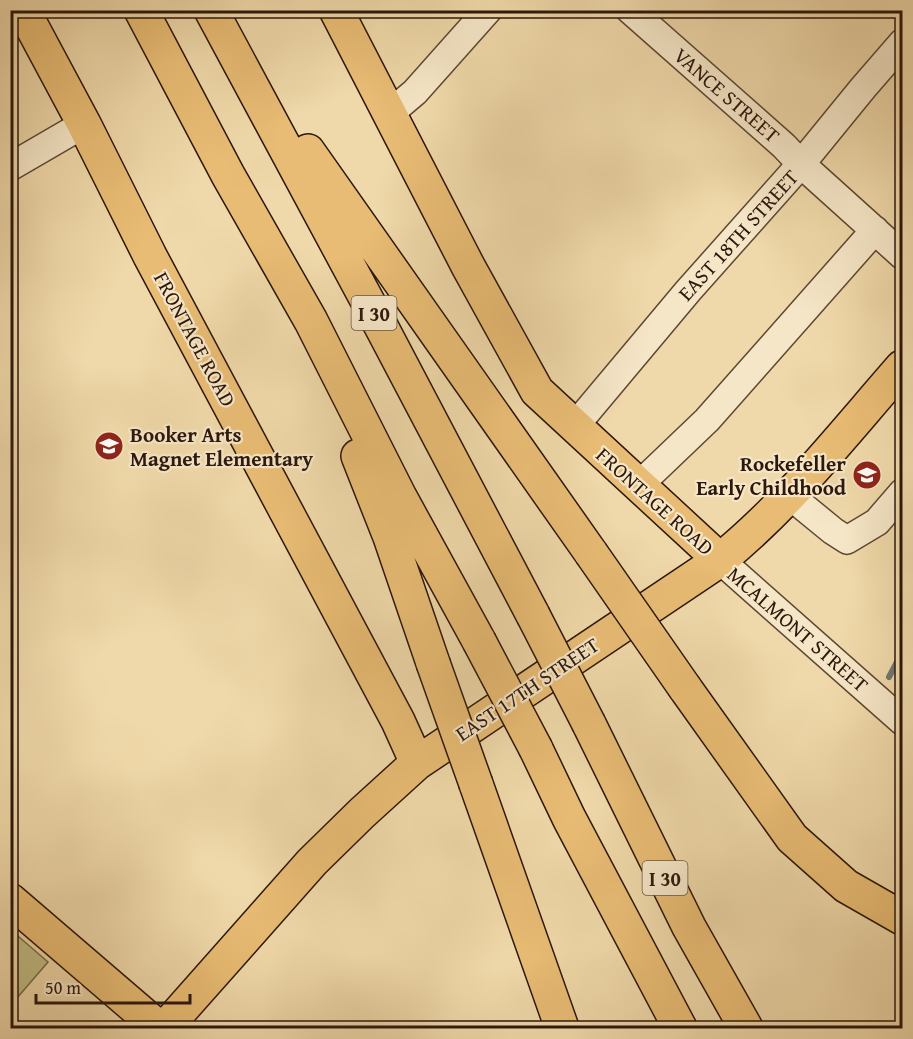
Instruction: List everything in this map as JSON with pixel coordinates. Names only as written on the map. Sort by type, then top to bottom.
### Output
[{"type":"main road","name":"FRONTAGE ROAD","points":[[23,10],[84,124],[150,256],[398,721],[417,763]]},
{"type":"main road","name":"I 30","points":[[141,10],[228,175],[311,321],[400,497],[536,749],[569,818],[680,1029]]},
{"type":"main road","name":"FRONTAGE ROAD","points":[[336,10],[537,391],[574,428],[720,560]]},
{"type":"main road","name":"I 30","points":[[212,11],[377,317],[533,615],[689,927],[746,1029]]},
{"type":"main road","points":[[212,11],[380,255],[792,838],[846,886],[903,918]]},
{"type":"main road","points":[[311,321],[355,447],[390,537],[562,1029]]},
{"type":"main road","name":"EAST 17TH STREET","points":[[165,1029],[312,862],[417,763],[720,560],[789,495],[903,367]]},
{"type":"main road","points":[[10,900],[159,1029]]},
{"type":"street","points":[[389,114],[415,92],[488,10]]},
{"type":"street","name":"VANCE STREET","points":[[630,10],[776,138],[801,164],[903,255]]},
{"type":"street","name":"EAST 18TH STREET","points":[[574,428],[688,291],[801,164],[862,88],[903,43]]},
{"type":"street","points":[[10,167],[84,124]]},
{"type":"street","points":[[639,485],[707,420],[875,230]]},
{"type":"street","points":[[789,495],[832,531],[847,540],[876,522],[903,493]]},
{"type":"street","name":"MCALMONT STREET","points":[[720,560],[903,721]]},
{"type":"shaded area","points":[[11,930],[48,962],[11,1005]]},
{"type":"waterway","points":[[889,677],[898,660],[902,635]]},
{"type":"place","name":"Booker Arts Magnet Elementary","points":[[109,446]]},
{"type":"place","name":"Rockefeller Early Childhood","points":[[867,475]]}]
